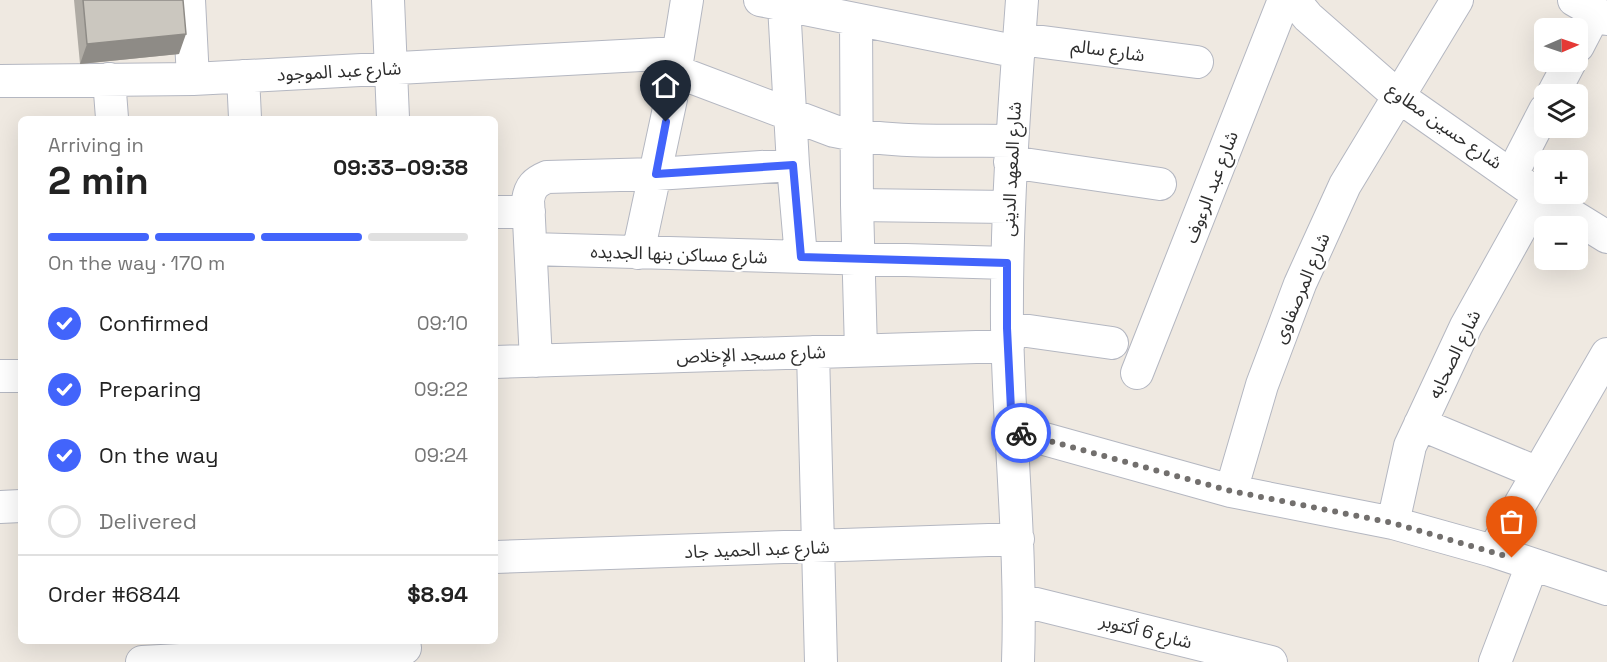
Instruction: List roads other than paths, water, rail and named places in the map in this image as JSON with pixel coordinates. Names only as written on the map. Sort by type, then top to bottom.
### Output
[{"type":"street","points":[[189,0],[193,79]]},
{"type":"street","points":[[388,0],[393,116]]},
{"type":"street","points":[[638,253],[656,174],[687,0]]},
{"type":"street","name":"شارع المعهد الدينى","points":[[1018,662],[1020,600],[1008,337],[1007,263],[1011,152],[1022,0]]},
{"type":"street","name":"شارع عبد الرءوف","points":[[1137,373],[1284,0]]},
{"type":"street","name":"شارع حسين مطاوع","points":[[1294,0],[1308,17],[1398,96],[1534,191]]},
{"type":"street","name":"شارع المرصفاوى","points":[[1231,491],[1262,385],[1300,284],[1345,185],[1457,0]]},
{"type":"street","points":[[772,2],[790,113],[801,257]]},
{"type":"street","name":"شارع سالم","points":[[772,2],[856,20],[1019,45],[1197,62]]},
{"type":"street","points":[[856,20],[857,205],[861,350]]},
{"type":"street","points":[[677,62],[834,131],[857,136],[1011,152],[1160,184]]},
{"type":"street","name":"شارع عبد الموجود","points":[[0,81],[193,79],[391,69],[677,62]]},
{"type":"street","points":[[243,76],[245,116]]},
{"type":"street","points":[[109,79],[112,116]]},
{"type":"street","points":[[1512,174],[1534,131]]},
{"type":"street","points":[[536,361],[529,212],[530,190],[537,181],[547,177],[656,174],[793,165]]},
{"type":"street","name":"شارع الصحابه","points":[[1393,523],[1410,446],[1466,326],[1534,204]]},
{"type":"street","name":"شارع حسين مطاوع","points":[[1554,204],[1607,237]]},
{"type":"street","points":[[857,205],[1008,207]]},
{"type":"street","points":[[498,212],[529,212]]},
{"type":"street","name":"شارع مساكن بنها الجديده","points":[[531,249],[1007,263]]},
{"type":"street","name":"شارع مسجد الإخلاص","points":[[498,362],[861,350],[1008,337],[1112,343]]},
{"type":"street","points":[[813,352],[820,548],[821,662]]},
{"type":"street","points":[[1493,551],[1607,354]]},
{"type":"street","points":[[0,376],[18,376]]},
{"type":"street","points":[[1420,424],[1538,473]]},
{"type":"street","points":[[1012,430],[1231,491],[1393,523],[1493,551],[1607,589]]},
{"type":"street","points":[[0,507],[18,506]]},
{"type":"street","name":"شارع عبد الحميد جاد","points":[[498,557],[820,548],[1018,539]]},
{"type":"street","points":[[1495,662],[1532,565]]},
{"type":"street","name":"شارع 6 أكتوبر","points":[[1020,600],[1271,662]]},
{"type":"street","points":[[154,644],[156,662]]},
{"type":"street","points":[[142,662],[405,650]]}]
